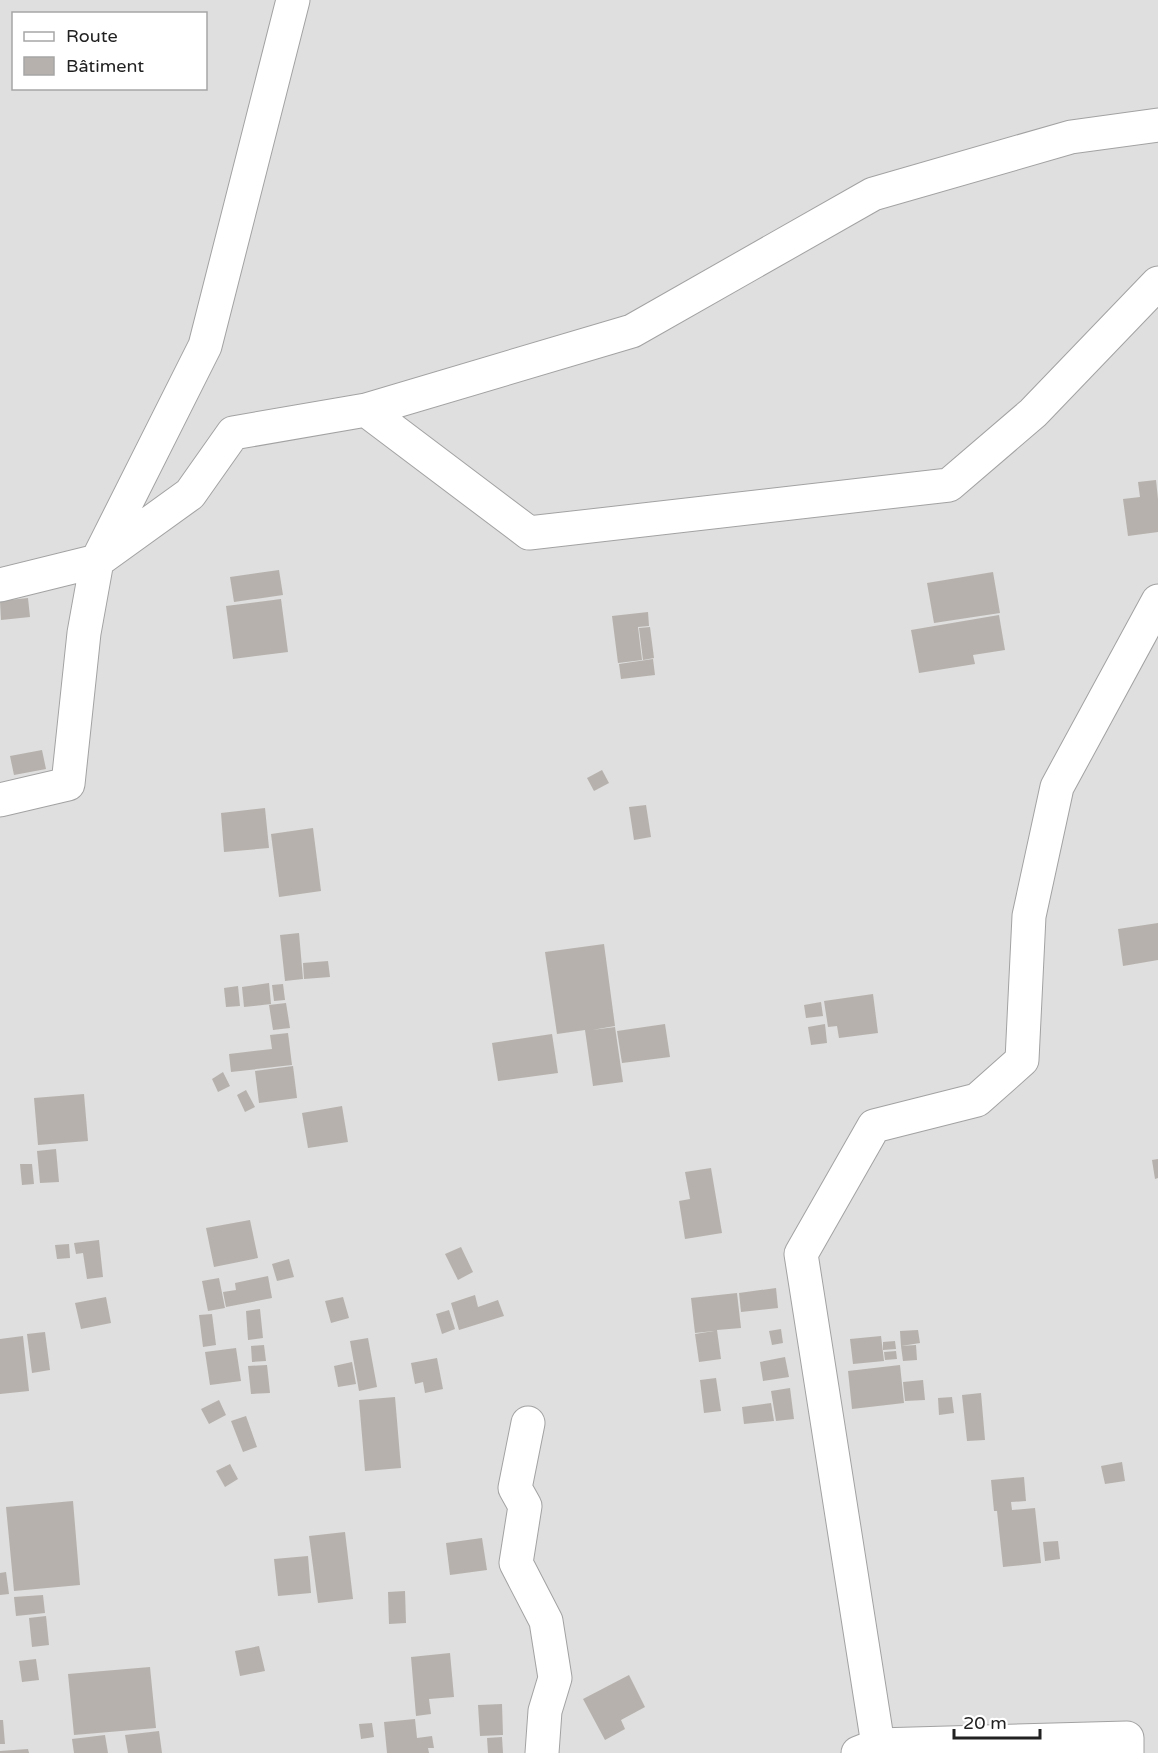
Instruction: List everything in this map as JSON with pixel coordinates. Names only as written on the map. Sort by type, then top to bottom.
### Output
[{"type":"street","points":[[0,800],[68,784],[84,633],[97,561],[205,346],[293,0]]},
{"type":"street","points":[[0,585],[97,561],[190,494],[233,433],[366,410],[632,331],[873,194],[1071,137],[1158,126]]},
{"type":"street","points":[[366,410],[529,532],[949,485],[1033,413],[1158,282]]},
{"type":"street","points":[[1127,1753],[1127,1738],[870,1750],[801,1254],[874,1126],[977,1100],[1022,1060],[1029,916],[1057,787],[1158,601]]},
{"type":"street","points":[[528,1423],[515,1488],[525,1506],[516,1563],[546,1621],[555,1678],[545,1711],[542,1753]]},
{"type":"shaded area","points":[[0,0],[1158,0],[1158,1753],[0,1753]]},
{"type":"building","points":[[1156,480],[1158,532],[1128,536],[1123,499],[1140,497],[1138,482]]},
{"type":"building","points":[[279,570],[283,595],[234,602],[230,577]]},
{"type":"building","points":[[993,572],[1000,613],[934,623],[927,583]]},
{"type":"building","points":[[28,598],[30,617],[1,620],[0,601]]},
{"type":"building","points":[[281,599],[288,652],[233,659],[226,606]]},
{"type":"building","points":[[648,612],[649,626],[638,627],[642,660],[618,663],[612,616]]},
{"type":"building","points":[[999,615],[1005,650],[973,655],[975,664],[919,673],[911,630]]},
{"type":"building","points":[[650,627],[654,658],[643,660],[639,628]]},
{"type":"building","points":[[653,659],[655,675],[621,679],[619,664]]},
{"type":"building","points":[[42,750],[46,769],[14,775],[10,756]]},
{"type":"building","points":[[602,770],[609,783],[594,791],[587,778]]},
{"type":"building","points":[[646,805],[651,837],[634,840],[629,807]]},
{"type":"building","points":[[265,808],[269,848],[224,852],[221,813]]},
{"type":"building","points":[[313,828],[321,891],[279,897],[271,834]]},
{"type":"building","points":[[1158,923],[1158,960],[1123,966],[1118,929]]},
{"type":"building","points":[[299,933],[303,979],[285,981],[280,935]]},
{"type":"building","points":[[604,944],[615,1026],[592,1030],[615,1027],[623,1082],[593,1086],[585,1030],[557,1034],[545,952]]},
{"type":"building","points":[[328,961],[330,977],[304,979],[303,963]]},
{"type":"building","points":[[269,983],[271,1004],[244,1007],[242,987]]},
{"type":"building","points":[[283,984],[285,1000],[274,1001],[272,985]]},
{"type":"building","points":[[238,986],[240,1006],[226,1007],[224,988]]},
{"type":"building","points":[[873,994],[878,1033],[839,1038],[837,1026],[828,1027],[824,1001]]},
{"type":"building","points":[[821,1002],[823,1016],[806,1018],[804,1005]]},
{"type":"building","points":[[286,1003],[290,1028],[273,1030],[269,1005]]},
{"type":"building","points":[[665,1024],[670,1057],[622,1063],[617,1031]]},
{"type":"building","points":[[825,1024],[827,1043],[811,1045],[808,1027]]},
{"type":"building","points":[[288,1033],[292,1065],[231,1072],[229,1054],[272,1049],[270,1035]]},
{"type":"building","points":[[552,1034],[558,1073],[498,1081],[492,1043]]},
{"type":"building","points":[[293,1066],[297,1098],[259,1103],[255,1071]]},
{"type":"building","points":[[223,1072],[230,1086],[218,1092],[212,1079]]},
{"type":"building","points":[[246,1090],[255,1107],[245,1112],[237,1095]]},
{"type":"building","points":[[84,1094],[88,1141],[38,1145],[34,1098]]},
{"type":"building","points":[[342,1106],[348,1142],[308,1148],[302,1113]]},
{"type":"building","points":[[56,1149],[59,1182],[40,1183],[37,1151]]},
{"type":"building","points":[[1158,1159],[1158,1178],[1155,1179],[1152,1160]]},
{"type":"building","points":[[20,1164],[32,1164],[34,1184],[22,1185]]},
{"type":"building","points":[[711,1168],[722,1233],[685,1239],[679,1201],[690,1199],[685,1172]]},
{"type":"building","points":[[250,1220],[258,1258],[214,1267],[206,1228]]},
{"type":"building","points":[[99,1240],[103,1277],[87,1279],[83,1253],[76,1254],[74,1243]]},
{"type":"building","points":[[69,1244],[70,1258],[57,1259],[55,1245]]},
{"type":"building","points":[[461,1247],[473,1272],[458,1280],[445,1254]]},
{"type":"building","points":[[289,1259],[294,1277],[277,1281],[272,1264]]},
{"type":"building","points":[[268,1276],[272,1298],[226,1307],[223,1292],[236,1290],[235,1283]]},
{"type":"building","points":[[219,1278],[225,1308],[208,1311],[202,1281]]},
{"type":"building","points":[[776,1288],[778,1308],[741,1312],[739,1293]]},
{"type":"building","points":[[737,1293],[741,1328],[717,1330],[721,1359],[699,1362],[695,1334],[714,1331],[695,1333],[691,1298]]},
{"type":"building","points":[[475,1295],[478,1307],[498,1300],[504,1316],[459,1330],[451,1303]]},
{"type":"building","points":[[106,1297],[111,1323],[81,1329],[75,1303]]},
{"type":"building","points":[[343,1297],[349,1318],[331,1323],[325,1301]]},
{"type":"building","points":[[260,1309],[263,1338],[248,1340],[246,1311]]},
{"type":"building","points":[[449,1310],[455,1329],[442,1334],[436,1314]]},
{"type":"building","points":[[212,1314],[216,1345],[203,1347],[199,1315]]},
{"type":"building","points":[[781,1329],[783,1343],[772,1345],[769,1331]]},
{"type":"building","points":[[918,1330],[920,1343],[901,1346],[900,1331]]},
{"type":"building","points":[[45,1332],[50,1370],[32,1373],[27,1334]]},
{"type":"building","points":[[23,1336],[29,1391],[0,1394],[0,1339]]},
{"type":"building","points":[[881,1336],[884,1361],[853,1364],[850,1339]]},
{"type":"building","points":[[368,1338],[377,1387],[359,1391],[350,1341]]},
{"type":"building","points":[[895,1341],[896,1349],[883,1350],[883,1342]]},
{"type":"building","points":[[264,1345],[266,1361],[252,1362],[251,1346]]},
{"type":"building","points":[[916,1345],[917,1360],[903,1361],[901,1346]]},
{"type":"building","points":[[236,1348],[241,1381],[210,1385],[205,1352]]},
{"type":"building","points":[[896,1351],[897,1359],[885,1360],[884,1352]]},
{"type":"building","points":[[785,1357],[789,1377],[763,1381],[760,1362]]},
{"type":"building","points":[[437,1358],[443,1389],[425,1393],[423,1382],[415,1384],[411,1363]]},
{"type":"building","points":[[352,1362],[356,1384],[338,1387],[334,1366]]},
{"type":"building","points":[[267,1365],[270,1393],[251,1394],[248,1366]]},
{"type":"building","points":[[900,1365],[904,1403],[852,1409],[848,1371]]},
{"type":"building","points":[[716,1378],[721,1411],[704,1413],[700,1380]]},
{"type":"building","points":[[923,1380],[925,1400],[905,1401],[903,1382]]},
{"type":"building","points":[[790,1388],[794,1419],[776,1421],[771,1391]]},
{"type":"building","points":[[981,1393],[985,1440],[967,1441],[962,1395]]},
{"type":"building","points":[[395,1397],[401,1468],[365,1471],[359,1400]]},
{"type":"building","points":[[952,1397],[954,1413],[939,1415],[938,1398]]},
{"type":"building","points":[[219,1400],[226,1415],[209,1424],[201,1409]]},
{"type":"building","points":[[771,1403],[774,1421],[744,1424],[742,1407]]},
{"type":"building","points":[[246,1416],[257,1447],[243,1452],[231,1421]]},
{"type":"building","points":[[1122,1462],[1125,1481],[1105,1484],[1101,1466]]},
{"type":"building","points":[[230,1464],[238,1479],[225,1487],[216,1471]]},
{"type":"building","points":[[1024,1477],[1026,1501],[1011,1502],[1012,1510],[1035,1508],[1041,1563],[1003,1567],[991,1480]]},
{"type":"building","points":[[73,1501],[80,1585],[14,1591],[6,1507]]},
{"type":"building","points":[[345,1532],[353,1599],[318,1603],[309,1536]]},
{"type":"building","points":[[482,1538],[487,1570],[450,1575],[446,1543]]},
{"type":"building","points":[[1058,1541],[1060,1559],[1045,1561],[1043,1542]]},
{"type":"building","points":[[308,1556],[311,1593],[278,1596],[274,1559]]},
{"type":"building","points":[[6,1572],[9,1594],[0,1595],[0,1573]]},
{"type":"building","points":[[405,1591],[406,1623],[389,1624],[388,1592]]},
{"type":"building","points":[[43,1595],[45,1613],[16,1616],[14,1597]]},
{"type":"building","points":[[46,1616],[49,1645],[32,1647],[29,1618]]},
{"type":"building","points":[[259,1646],[265,1671],[240,1676],[235,1651]]},
{"type":"building","points":[[450,1653],[454,1697],[429,1699],[431,1714],[416,1716],[411,1657]]},
{"type":"building","points":[[36,1659],[39,1680],[22,1682],[19,1661]]},
{"type":"building","points":[[150,1667],[156,1728],[74,1735],[68,1674]]},
{"type":"building","points":[[629,1675],[645,1707],[621,1720],[625,1729],[605,1740],[583,1699]]},
{"type":"building","points":[[502,1704],[503,1735],[480,1736],[478,1705]]},
{"type":"building","points":[[415,1719],[417,1738],[432,1736],[434,1748],[428,1748],[429,1753],[387,1753],[384,1722]]},
{"type":"building","points":[[0,1720],[3,1720],[5,1744],[0,1744]]},
{"type":"building","points":[[372,1723],[374,1737],[361,1739],[359,1724]]},
{"type":"building","points":[[159,1731],[162,1753],[128,1753],[125,1735]]},
{"type":"building","points":[[105,1735],[108,1753],[74,1753],[72,1739]]},
{"type":"building","points":[[502,1737],[503,1753],[488,1753],[487,1738]]},
{"type":"building","points":[[28,1749],[29,1753],[0,1753],[0,1751]]}]
